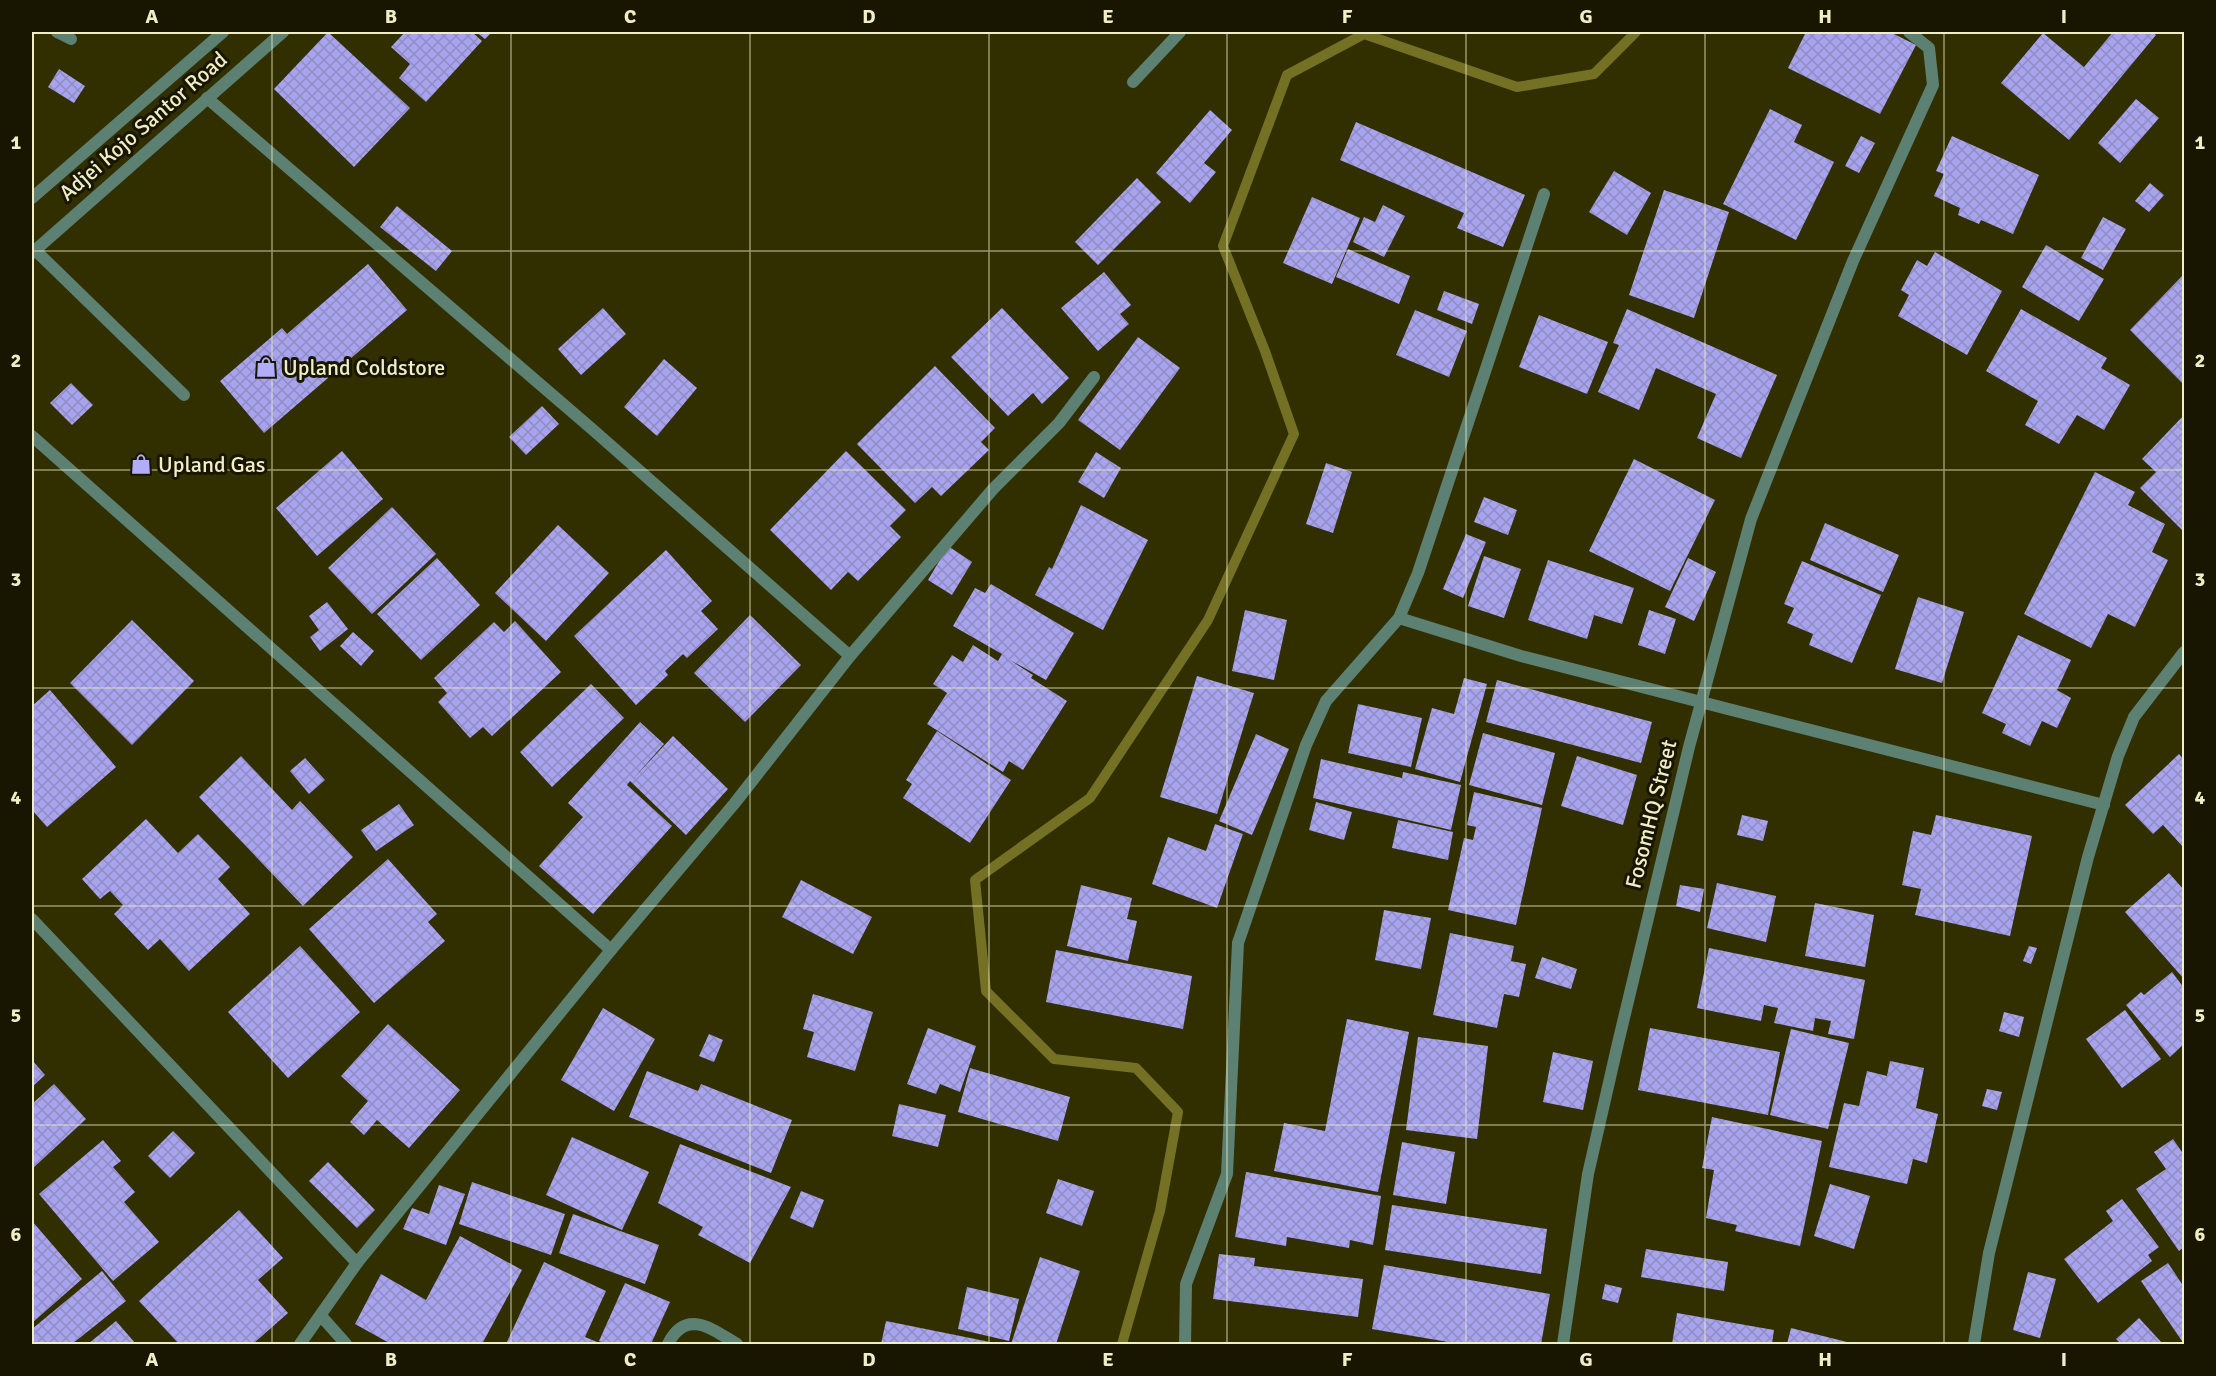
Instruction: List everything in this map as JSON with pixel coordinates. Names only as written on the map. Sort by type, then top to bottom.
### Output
[{"type":"street","points":[[57,32],[71,39]]},
{"type":"street","name":"Adjei Kojo Santor Road","points":[[32,198],[223,32]]},
{"type":"street","name":"Adjei Kojo Santor Road","points":[[33,251],[283,32]]},
{"type":"street","points":[[1133,82],[1180,32]]},
{"type":"street","name":"FosomHQ Street","points":[[1563,1344],[1588,1174],[1701,702],[1751,519],[1853,261],[1934,85],[1929,48],[1909,32]]},
{"type":"street","points":[[207,98],[592,429],[850,656]]},
{"type":"street","points":[[1185,1344],[1186,1284],[1227,1174],[1238,943],[1306,745],[1326,701],[1399,618],[1418,573],[1544,194]]},
{"type":"street","points":[[33,251],[184,395]]},
{"type":"street","points":[[300,1344],[322,1317],[357,1263],[611,950],[734,804],[850,656],[993,489],[1059,423],[1094,377]]},
{"type":"street","points":[[32,436],[611,950]]},
{"type":"street","points":[[1399,618],[1521,656],[2104,805]]},
{"type":"street","points":[[1974,1344],[1989,1253],[2055,982],[2118,756],[2134,717],[2184,652]]},
{"type":"street","points":[[32,919],[357,1263]]},
{"type":"street","points":[[322,1317],[346,1344]]},
{"type":"street","points":[[668,1344],[672,1335],[686,1325],[703,1324],[737,1344]]},
{"type":"building","points":[[328,32],[410,108],[354,167],[274,89]]},
{"type":"building","points":[[405,32],[472,32],[482,41],[426,102],[399,78],[410,64],[391,47]]},
{"type":"building","points":[[476,32],[492,32],[485,39]]},
{"type":"building","points":[[1806,32],[1890,32],[1916,45],[1880,114],[1788,68]]},
{"type":"building","points":[[2113,32],[2152,32],[2156,35],[2069,140],[2001,83],[2043,33],[2084,67]]},
{"type":"building","points":[[59,69],[85,86],[74,103],[48,87]]},
{"type":"building","points":[[2136,99],[2159,118],[2120,163],[2098,143]]},
{"type":"building","points":[[1770,109],[1802,125],[1794,142],[1834,162],[1796,240],[1723,204]]},
{"type":"building","points":[[1210,110],[1232,130],[1204,163],[1216,172],[1190,203],[1156,173]]},
{"type":"building","points":[[1356,122],[1525,195],[1503,247],[1457,228],[1464,213],[1340,160]]},
{"type":"building","points":[[1861,136],[1875,143],[1859,173],[1845,166]]},
{"type":"building","points":[[1952,136],[2039,175],[2013,234],[1981,220],[1979,224],[1958,215],[1960,208],[1934,196],[1944,174],[1936,171]]},
{"type":"building","points":[[1614,171],[1651,193],[1627,235],[1589,212]]},
{"type":"building","points":[[1137,178],[1161,202],[1098,265],[1075,242]]},
{"type":"building","points":[[2150,183],[2164,195],[2149,212],[2135,201]]},
{"type":"building","points":[[1664,190],[1729,212],[1694,318],[1629,295]]},
{"type":"building","points":[[1312,197],[1360,218],[1332,284],[1283,263]]},
{"type":"building","points":[[1383,205],[1405,216],[1384,257],[1353,242],[1364,217],[1375,222]]},
{"type":"building","points":[[397,206],[452,251],[436,271],[380,227]]},
{"type":"building","points":[[2103,217],[2126,229],[2103,270],[2081,258]]},
{"type":"building","points":[[2046,245],[2104,279],[2079,321],[2022,287]]},
{"type":"building","points":[[1348,249],[1410,276],[1399,304],[1336,277]]},
{"type":"building","points":[[1935,252],[2002,291],[1967,355],[1898,316],[1909,295],[1901,290],[1917,260],[1927,266]]},
{"type":"building","points":[[368,264],[407,310],[264,433],[220,381],[282,328],[287,334]]},
{"type":"building","points":[[1104,272],[1131,305],[1120,314],[1129,324],[1098,351],[1061,308]]},
{"type":"building","points":[[2184,274],[2184,385],[2130,330]]},
{"type":"building","points":[[1444,291],[1479,304],[1472,324],[1437,310]]},
{"type":"building","points":[[603,308],[626,334],[581,375],[558,349]]},
{"type":"building","points":[[1002,308],[1069,378],[1042,404],[1033,393],[1008,416],[951,357]]},
{"type":"building","points":[[1627,309],[1777,375],[1741,458],[1697,438],[1716,394],[1656,368],[1639,410],[1598,392],[1619,345],[1613,343]]},
{"type":"building","points":[[2021,309],[2107,358],[2101,368],[2130,385],[2104,430],[2077,415],[2059,444],[2025,425],[2038,401],[1986,371]]},
{"type":"building","points":[[1415,310],[1467,331],[1449,377],[1396,355]]},
{"type":"building","points":[[1539,315],[1608,342],[1587,394],[1519,367]]},
{"type":"building","points":[[1138,337],[1180,368],[1120,450],[1078,420]]},
{"type":"building","points":[[664,359],[697,388],[657,436],[624,407]]},
{"type":"building","points":[[935,366],[995,428],[981,442],[989,450],[941,496],[932,487],[915,503],[857,444]]},
{"type":"building","points":[[71,383],[93,405],[72,425],[50,403]]},
{"type":"building","points":[[542,406],[559,424],[526,455],[509,437]]},
{"type":"building","points":[[2184,415],[2183,531],[2140,488],[2156,472],[2142,459]]},
{"type":"building","points":[[342,451],[383,499],[317,556],[276,508]]},
{"type":"building","points":[[846,451],[906,510],[890,526],[901,537],[858,581],[848,572],[831,590],[770,530]]},
{"type":"building","points":[[1096,452],[1121,468],[1104,498],[1078,482]]},
{"type":"building","points":[[1634,459],[1715,500],[1670,591],[1589,551]]},
{"type":"building","points":[[1326,463],[1352,472],[1333,533],[1306,524]]},
{"type":"building","points":[[2095,472],[2135,492],[2128,505],[2165,524],[2152,552],[2168,560],[2135,627],[2108,614],[2091,648],[2024,614]]},
{"type":"building","points":[[1484,497],[1517,510],[1508,535],[1474,522]]},
{"type":"building","points":[[1081,505],[1148,540],[1103,630],[1035,595],[1049,567],[1052,569]]},
{"type":"building","points":[[392,507],[436,554],[372,614],[328,568]]},
{"type":"building","points":[[1825,523],[1899,555],[1883,592],[1810,560]]},
{"type":"building","points":[[558,525],[609,573],[546,641],[495,593]]},
{"type":"building","points":[[1466,534],[1486,542],[1463,598],[1443,589]]},
{"type":"building","points":[[948,546],[972,562],[952,595],[928,580]]},
{"type":"building","points":[[666,550],[712,601],[701,611],[718,629],[687,658],[683,654],[665,671],[668,675],[636,705],[574,636]]},
{"type":"building","points":[[1484,556],[1521,569],[1504,618],[1468,606]]},
{"type":"building","points":[[437,558],[480,605],[421,660],[377,614]]},
{"type":"building","points":[[1688,558],[1716,572],[1694,621],[1665,607]]},
{"type":"building","points":[[1548,560],[1634,588],[1622,624],[1594,615],[1587,639],[1528,620]]},
{"type":"building","points":[[1802,561],[1881,595],[1852,663],[1809,645],[1813,634],[1787,623],[1794,608],[1784,604]]},
{"type":"building","points":[[991,584],[1074,633],[1046,680],[1010,660],[1033,675],[1031,678],[1067,701],[1023,770],[1009,761],[1003,772],[927,724],[947,693],[933,684],[952,655],[963,662],[973,645],[998,661],[1002,654],[953,626],[975,588],[985,593]]},
{"type":"building","points":[[1918,597],[1964,612],[1942,683],[1895,669]]},
{"type":"building","points":[[327,602],[348,629],[320,651],[310,637],[319,630],[309,616]]},
{"type":"building","points":[[1245,610],[1287,620],[1274,680],[1232,671]]},
{"type":"building","points":[[1649,610],[1676,619],[1665,654],[1638,645]]},
{"type":"building","points":[[750,615],[801,665],[745,722],[694,673]]},
{"type":"building","points":[[132,620],[194,681],[132,745],[70,683]]},
{"type":"building","points":[[515,621],[561,672],[492,736],[483,727],[470,738],[438,702],[447,693],[434,678],[494,622],[504,632]]},
{"type":"building","points":[[353,632],[374,651],[361,666],[340,646]]},
{"type":"building","points":[[2018,635],[2071,660],[2057,690],[2071,698],[2057,728],[2042,721],[2030,746],[2002,733],[2006,724],[1982,713]]},
{"type":"building","points":[[1197,676],[1254,693],[1217,814],[1160,797]]},
{"type":"building","points":[[1464,678],[1487,684],[1460,782],[1415,769],[1432,708],[1454,714]]},
{"type":"building","points":[[1497,680],[1652,722],[1641,763],[1486,722]]},
{"type":"building","points":[[591,684],[624,718],[552,787],[520,752]]},
{"type":"building","points":[[50,690],[116,767],[47,827],[32,810],[32,706]]},
{"type":"building","points":[[1358,704],[1422,718],[1411,767],[1348,753]]},
{"type":"building","points":[[640,722],[664,744],[632,780],[673,736],[728,789],[686,835],[630,781],[627,785],[672,826],[593,914],[539,866],[583,817],[568,803]]},
{"type":"building","points":[[937,731],[1011,780],[970,843],[903,798],[912,784],[906,780]]},
{"type":"building","points":[[1483,733],[1555,753],[1542,805],[1469,785]]},
{"type":"building","points":[[1256,734],[1289,749],[1252,835],[1219,821]]},
{"type":"building","points":[[2179,754],[2184,760],[2184,848],[2163,825],[2153,834],[2125,805]]},
{"type":"building","points":[[241,756],[292,810],[300,801],[353,857],[303,906],[199,797]]},
{"type":"building","points":[[1577,756],[1637,775],[1623,825],[1561,806]]},
{"type":"building","points":[[305,758],[325,780],[309,794],[290,771]]},
{"type":"building","points":[[1321,759],[1402,778],[1403,772],[1461,785],[1451,830],[1313,798]]},
{"type":"building","points":[[1474,792],[1542,808],[1516,925],[1448,910],[1464,838],[1473,840],[1476,827],[1467,825]]},
{"type":"building","points":[[1316,802],[1352,812],[1344,840],[1309,830]]},
{"type":"building","points":[[399,804],[414,825],[376,851],[361,830]]},
{"type":"building","points":[[1742,815],[1768,821],[1763,841],[1737,835]]},
{"type":"building","points":[[1936,815],[2032,836],[2010,936],[1915,915],[1921,889],[1902,885],[1913,831],[1931,835]]},
{"type":"building","points":[[146,819],[178,853],[198,834],[230,867],[218,879],[250,914],[189,971],[160,939],[148,950],[114,914],[123,905],[110,891],[100,899],[82,879]]},
{"type":"building","points":[[1398,820],[1453,832],[1448,860],[1392,848]]},
{"type":"building","points":[[1215,824],[1243,834],[1217,908],[1152,884],[1168,837],[1206,851]]},
{"type":"building","points":[[388,859],[437,914],[428,922],[445,941],[374,1003],[309,929]]},
{"type":"building","points":[[2169,873],[2184,890],[2184,979],[2125,912]]},
{"type":"building","points":[[801,880],[872,917],[853,954],[782,917]]},
{"type":"building","points":[[1717,883],[1776,896],[1766,942],[1707,928]]},
{"type":"building","points":[[1081,885],[1132,898],[1127,919],[1137,921],[1128,961],[1067,946]]},
{"type":"building","points":[[1680,885],[1704,889],[1700,912],[1676,906]]},
{"type":"building","points":[[1815,903],[1874,915],[1865,967],[1805,956]]},
{"type":"building","points":[[1384,910],[1431,918],[1421,969],[1375,960]]},
{"type":"building","points":[[1450,933],[1514,946],[1511,961],[1526,964],[1519,997],[1504,994],[1497,1028],[1433,1015]]},
{"type":"building","points":[[300,946],[360,1012],[288,1078],[228,1012]]},
{"type":"building","points":[[2029,946],[2037,948],[2031,964],[2023,961]]},
{"type":"building","points":[[1709,948],[1865,980],[1854,1039],[1828,1034],[1831,1021],[1815,1018],[1813,1031],[1774,1023],[1778,1008],[1764,1005],[1761,1021],[1697,1008]]},
{"type":"building","points":[[1056,950],[1192,976],[1183,1029],[1046,1002]]},
{"type":"building","points":[[1542,957],[1577,969],[1571,989],[1535,978]]},
{"type":"building","points":[[2172,972],[2184,988],[2184,1044],[2170,1057],[2126,1005],[2141,992],[2144,995]]},
{"type":"building","points":[[813,994],[873,1012],[855,1071],[807,1057],[814,1032],[803,1029]]},
{"type":"building","points":[[603,1008],[655,1039],[614,1111],[561,1080]]},
{"type":"building","points":[[2125,1010],[2161,1059],[2122,1088],[2086,1039]]},
{"type":"building","points":[[2004,1012],[2024,1017],[2019,1037],[1999,1031]]},
{"type":"building","points":[[1347,1019],[1409,1032],[1378,1192],[1274,1171],[1284,1123],[1325,1131]]},
{"type":"building","points":[[388,1024],[460,1090],[409,1148],[377,1120],[364,1135],[350,1122],[368,1101],[341,1076]]},
{"type":"building","points":[[928,1028],[976,1046],[960,1092],[940,1084],[936,1094],[907,1084]]},
{"type":"building","points":[[1650,1028],[1780,1052],[1768,1115],[1638,1090]]},
{"type":"building","points":[[1791,1029],[1849,1043],[1828,1129],[1770,1115]]},
{"type":"building","points":[[709,1034],[723,1040],[714,1062],[699,1056]]},
{"type":"building","points":[[1418,1037],[1488,1046],[1477,1139],[1406,1130]]},
{"type":"building","points":[[1553,1052],[1593,1061],[1583,1110],[1543,1102]]},
{"type":"building","points":[[32,1060],[45,1075],[32,1087]]},
{"type":"building","points":[[1890,1061],[1924,1068],[1916,1108],[1938,1114],[1927,1163],[1913,1159],[1907,1184],[1829,1167],[1844,1103],[1859,1106],[1867,1071],[1887,1076]]},
{"type":"building","points":[[970,1068],[1070,1097],[1058,1141],[958,1112]]},
{"type":"building","points":[[647,1071],[698,1091],[701,1084],[792,1120],[771,1173],[629,1117]]},
{"type":"building","points":[[54,1084],[86,1119],[32,1169],[32,1104]]},
{"type":"building","points":[[1987,1089],[2002,1092],[1997,1110],[1982,1106]]},
{"type":"building","points":[[899,1104],[946,1115],[938,1147],[892,1136]]},
{"type":"building","points":[[1712,1117],[1822,1141],[1800,1246],[1735,1231],[1737,1225],[1706,1218],[1714,1170],[1702,1168]]},
{"type":"building","points":[[173,1131],[195,1153],[170,1178],[148,1156]]},
{"type":"building","points":[[572,1137],[649,1172],[622,1230],[546,1195]]},
{"type":"building","points":[[2173,1139],[2184,1155],[2184,1247],[2179,1251],[2136,1189],[2166,1169],[2154,1152]]},
{"type":"building","points":[[103,1140],[121,1161],[113,1167],[135,1192],[124,1202],[159,1242],[113,1281],[39,1194]]},
{"type":"building","points":[[1402,1142],[1455,1152],[1446,1204],[1393,1195]]},
{"type":"building","points":[[680,1144],[791,1187],[750,1263],[698,1235],[703,1227],[658,1203]]},
{"type":"building","points":[[328,1162],[375,1210],[357,1228],[309,1181]]},
{"type":"building","points":[[1246,1172],[1381,1196],[1373,1245],[1350,1240],[1349,1248],[1287,1237],[1286,1246],[1235,1237]]},
{"type":"building","points":[[1058,1179],[1094,1191],[1082,1226],[1046,1213]]},
{"type":"building","points":[[472,1182],[565,1214],[551,1255],[459,1224]]},
{"type":"building","points":[[1830,1184],[1870,1196],[1854,1249],[1814,1236]]},
{"type":"building","points":[[439,1185],[465,1194],[446,1245],[403,1229],[412,1208],[429,1214]]},
{"type":"building","points":[[801,1191],[824,1200],[813,1228],[790,1218]]},
{"type":"building","points":[[2122,1199],[2159,1247],[2148,1255],[2152,1261],[2098,1303],[2064,1259],[2113,1221],[2106,1211]]},
{"type":"building","points":[[1392,1205],[1547,1229],[1541,1274],[1385,1250]]},
{"type":"building","points":[[239,1210],[283,1258],[258,1280],[288,1313],[253,1344],[179,1344],[139,1301]]},
{"type":"building","points":[[573,1214],[659,1245],[645,1284],[559,1253]]},
{"type":"building","points":[[32,1221],[82,1279],[32,1323]]},
{"type":"building","points":[[460,1236],[522,1270],[482,1344],[391,1344],[355,1324],[381,1274],[426,1300]]},
{"type":"building","points":[[1646,1249],[1728,1262],[1724,1291],[1641,1277]]},
{"type":"building","points":[[1219,1254],[1255,1258],[1254,1266],[1363,1279],[1358,1317],[1213,1299]]},
{"type":"building","points":[[1040,1257],[1080,1271],[1056,1344],[1011,1344]]},
{"type":"building","points":[[544,1262],[606,1291],[585,1337],[602,1344],[506,1344]]},
{"type":"building","points":[[2168,1263],[2184,1287],[2184,1344],[2141,1281]]},
{"type":"building","points":[[1384,1265],[1550,1294],[1541,1344],[1460,1344],[1372,1329]]},
{"type":"building","points":[[102,1271],[126,1301],[72,1344],[32,1344],[32,1329]]},
{"type":"building","points":[[2028,1272],[2056,1279],[2040,1338],[2013,1330]]},
{"type":"building","points":[[625,1283],[670,1302],[651,1344],[607,1344],[599,1341]]},
{"type":"building","points":[[1605,1284],[1622,1288],[1618,1303],[1602,1299]]},
{"type":"building","points":[[967,1287],[1019,1299],[1009,1341],[958,1329]]},
{"type":"building","points":[[1677,1313],[1774,1330],[1772,1344],[1672,1344]]},
{"type":"building","points":[[2139,1318],[2163,1344],[2121,1344],[2116,1339]]},
{"type":"building","points":[[116,1321],[136,1344],[88,1344]]},
{"type":"building","points":[[886,1321],[995,1343],[995,1344],[881,1344]]},
{"type":"building","points":[[1791,1328],[1855,1344],[1787,1344]]},
{"type":"waterway","points":[[1122,1344],[1160,1211],[1178,1112],[1136,1068],[1054,1059],[986,991],[975,880],[1090,798],[1208,620],[1294,434],[1265,351],[1223,246],[1287,75],[1364,34],[1517,87],[1594,74],[1636,32]]},
{"type":"place","name":"Upland Coldstore","points":[[266,367]]},
{"type":"place","name":"Upland Gas","points":[[141,464]]}]
